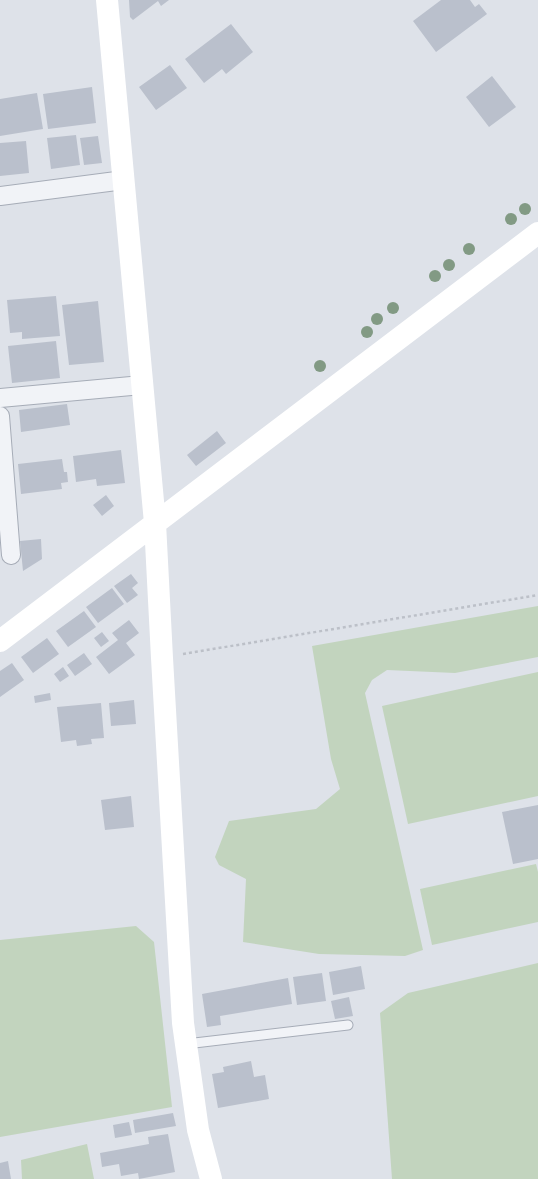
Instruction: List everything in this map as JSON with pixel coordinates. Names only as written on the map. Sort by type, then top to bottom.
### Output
[{"type":"street","points":[[107,0],[155,523],[183,1022],[198,1130],[211,1179]]},
{"type":"street","points":[[0,196],[124,180]]},
{"type":"street","points":[[0,641],[538,233]]},
{"type":"street","points":[[0,398],[142,385]]},
{"type":"street","points":[[0,416],[11,555]]},
{"type":"lane","points":[[186,1044],[348,1025]]},
{"type":"path","points":[[162,658],[538,595]]},
{"type":"green space","points":[[538,606],[538,657],[455,673],[387,670],[372,680],[365,693],[423,950],[405,956],[319,954],[243,942],[246,879],[219,865],[215,857],[229,821],[316,809],[340,789],[331,759],[312,646]]},
{"type":"green space","points":[[538,672],[538,796],[408,824],[382,706]]},
{"type":"green space","points":[[536,864],[538,872],[538,922],[432,945],[420,889]]},
{"type":"green space","points":[[136,926],[154,942],[172,1107],[0,1137],[0,940]]},
{"type":"green space","points":[[538,963],[538,1179],[392,1179],[380,1013],[408,993]]},
{"type":"green space","points":[[87,1144],[94,1179],[22,1179],[21,1160]]},
{"type":"building","points":[[129,0],[169,0],[161,6],[158,1],[133,20],[130,17]]},
{"type":"building","points":[[441,0],[470,0],[475,7],[479,4],[487,14],[436,52],[413,21]]},
{"type":"building","points":[[231,24],[253,52],[226,74],[222,69],[204,83],[185,59]]},
{"type":"building","points":[[170,65],[187,88],[156,110],[139,87]]},
{"type":"building","points":[[492,76],[516,107],[489,127],[466,97]]},
{"type":"building","points":[[92,87],[96,123],[48,129],[43,94]]},
{"type":"building","points":[[37,93],[43,129],[0,136],[0,99]]},
{"type":"building","points":[[76,135],[80,165],[51,169],[47,138]]},
{"type":"building","points":[[98,136],[102,163],[84,165],[80,138]]},
{"type":"building","points":[[26,141],[29,173],[0,176],[0,143]]},
{"type":"building","points":[[56,296],[60,336],[22,339],[22,332],[10,333],[7,300]]},
{"type":"building","points":[[98,301],[104,362],[69,365],[62,305]]},
{"type":"building","points":[[56,341],[60,378],[12,383],[8,346]]},
{"type":"building","points":[[67,404],[70,425],[21,432],[19,410]]},
{"type":"building","points":[[217,431],[226,443],[196,466],[187,455]]},
{"type":"building","points":[[121,450],[125,483],[97,486],[96,479],[76,482],[73,456]]},
{"type":"building","points":[[62,459],[64,472],[67,472],[68,482],[61,483],[62,489],[21,494],[18,464]]},
{"type":"building","points":[[106,495],[114,506],[102,516],[93,505]]},
{"type":"building","points":[[41,539],[42,559],[23,571],[20,541]]},
{"type":"building","points":[[131,574],[138,583],[132,588],[138,595],[127,603],[114,586]]},
{"type":"building","points":[[112,588],[124,604],[98,623],[86,607]]},
{"type":"building","points":[[84,611],[96,627],[68,647],[56,631]]},
{"type":"building","points":[[129,620],[139,633],[126,643],[135,655],[109,674],[96,657],[118,640],[112,633]]},
{"type":"building","points":[[102,632],[109,641],[101,647],[94,638]]},
{"type":"building","points":[[47,638],[59,654],[33,673],[21,657]]},
{"type":"building","points":[[84,653],[92,664],[75,676],[67,665]]},
{"type":"building","points":[[12,663],[24,680],[0,697],[0,671]]},
{"type":"building","points":[[63,667],[69,676],[60,682],[54,674]]},
{"type":"building","points":[[50,693],[51,700],[35,703],[34,696]]},
{"type":"building","points":[[134,700],[136,724],[111,726],[109,703]]},
{"type":"building","points":[[101,703],[104,738],[91,739],[92,744],[77,746],[76,740],[61,742],[57,707]]},
{"type":"building","points":[[131,796],[134,827],[105,830],[101,800]]},
{"type":"building","points":[[538,805],[538,859],[513,864],[502,812]]},
{"type":"building","points":[[361,966],[365,989],[333,995],[329,972]]},
{"type":"building","points":[[322,973],[326,1001],[297,1005],[293,977]]},
{"type":"building","points":[[288,978],[292,1004],[220,1016],[221,1025],[207,1027],[202,994]]},
{"type":"building","points":[[349,997],[353,1016],[335,1019],[331,1001]]},
{"type":"building","points":[[251,1061],[254,1077],[265,1075],[269,1099],[218,1108],[212,1074],[224,1072],[223,1067]]},
{"type":"building","points":[[173,1113],[176,1126],[135,1133],[133,1120]]},
{"type":"building","points":[[129,1122],[132,1135],[115,1138],[113,1125]]},
{"type":"building","points":[[168,1134],[175,1172],[139,1179],[138,1173],[121,1176],[119,1164],[102,1167],[100,1153],[149,1144],[148,1137]]},
{"type":"building","points":[[8,1161],[11,1179],[0,1179],[0,1163]]}]
